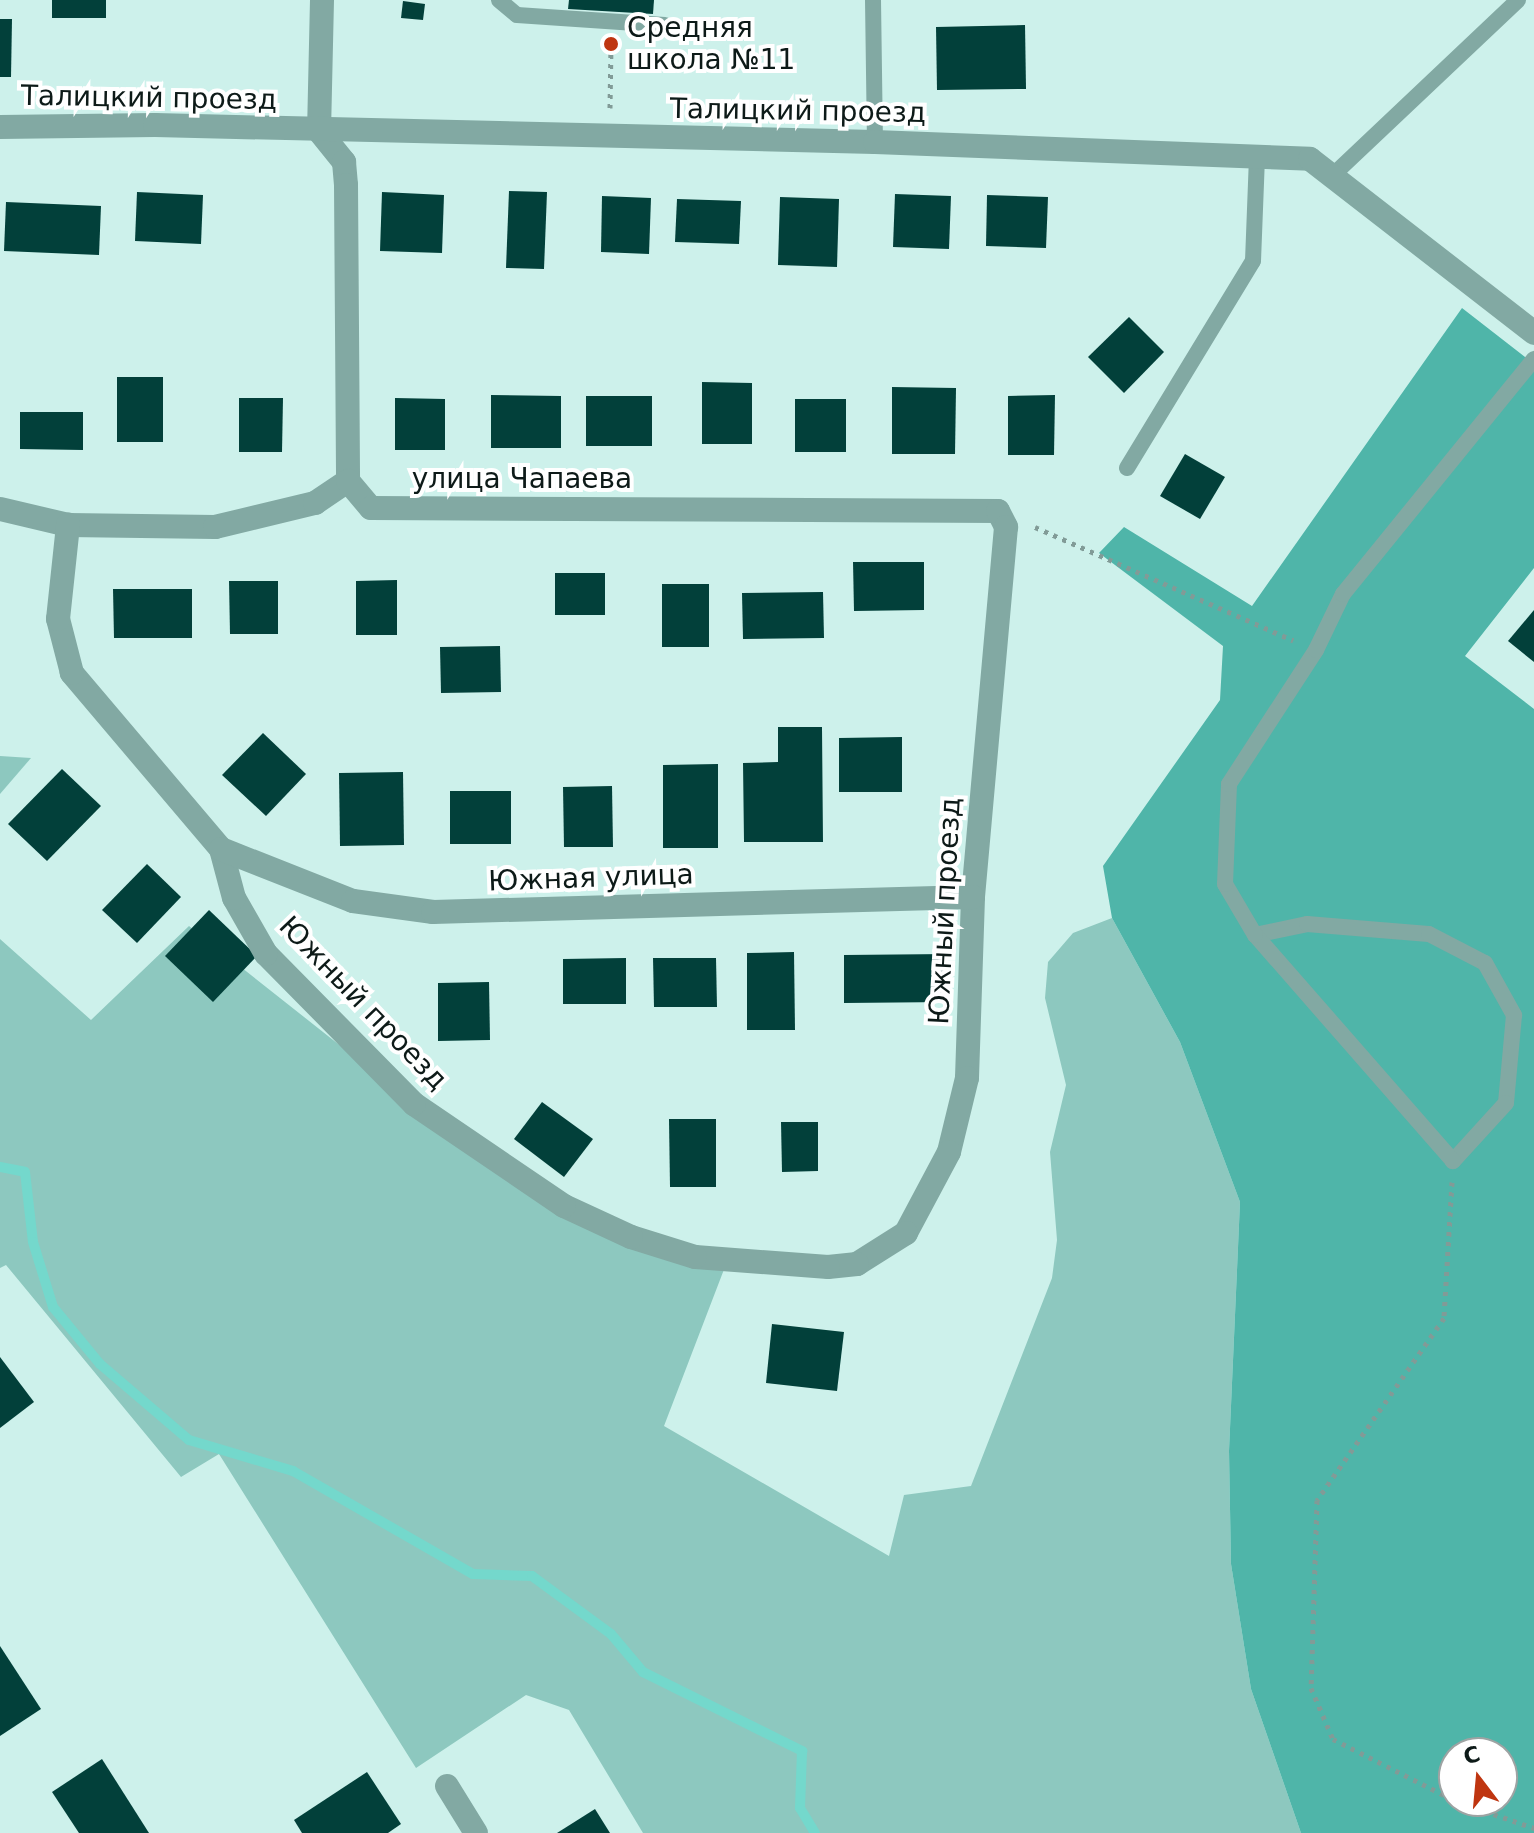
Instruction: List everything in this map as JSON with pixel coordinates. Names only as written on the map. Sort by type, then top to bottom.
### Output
[{"type":"street","points":[[0,509],[68,525],[229,525],[315,503],[348,481],[346,185],[344,162],[319,131],[322,0]]},
{"type":"street","name":"Талицкий проезд","points":[[0,127],[875,142],[1310,159],[1534,333]]},
{"type":"street","name":"улица Чапаева","points":[[348,481],[371,508],[998,511]]},
{"type":"street","name":"Южный проезд","points":[[68,525],[58,619],[72,673],[221,849],[234,898],[266,954],[414,1104],[564,1206],[644,1241],[695,1257],[828,1267],[857,1264],[906,1233],[949,1152],[967,1078],[973,897],[1006,527],[998,511]]},
{"type":"street","name":"Южная улица","points":[[221,849],[353,901],[433,912],[973,897]]},
{"type":"street","points":[[447,1786],[476,1833]]},
{"type":"lane","points":[[499,0],[517,15],[665,25]]},
{"type":"lane","points":[[873,0],[875,142]]},
{"type":"lane","points":[[1332,176],[1518,0]]},
{"type":"lane","points":[[1127,468],[1253,261],[1257,157]]},
{"type":"lane","points":[[1255,935],[1307,924],[1429,934],[1485,963],[1514,1015],[1506,1103],[1453,1161],[1255,935],[1225,884],[1229,784],[1316,650],[1343,594],[1534,359]]},
{"type":"path","points":[[610,137],[612,21]]},
{"type":"path","points":[[998,511],[1316,650]]},
{"type":"path","points":[[1438,1792],[1333,1739],[1311,1688],[1317,1500],[1444,1318],[1453,1161]]},
{"type":"path","points":[[1502,1817],[1534,1828]]},
{"type":"green space","points":[[0,756],[31,758],[0,794]]},
{"type":"green space","points":[[1112,918],[1180,1042],[1240,1202],[1229,1451],[1231,1564],[1251,1689],[1301,1833],[643,1833],[569,1710],[526,1695],[416,1768],[219,1454],[181,1477],[6,1265],[0,1268],[0,939],[91,1020],[189,926],[414,1104],[563,1206],[728,1259],[664,1426],[889,1556],[904,1495],[971,1486],[1052,1278],[1057,1240],[1050,1152],[1066,1085],[1045,998],[1048,962],[1073,933]]},
{"type":"shaded area","points":[[1462,308],[1534,364],[1534,568],[1465,656],[1534,709],[1534,1833],[1301,1833],[1251,1689],[1231,1564],[1229,1451],[1240,1202],[1180,1042],[1112,918],[1103,866],[1220,700],[1223,646],[1099,553],[1124,527],[1252,606]]},
{"type":"building","points":[[52,0],[106,0],[106,18],[52,18]]},
{"type":"building","points":[[569,0],[654,0],[653,14],[568,9]]},
{"type":"building","points":[[403,1],[425,4],[423,20],[401,18]]},
{"type":"building","points":[[0,19],[12,19],[11,77],[0,77]]},
{"type":"building","points":[[1025,25],[1026,89],[937,90],[936,27]]},
{"type":"building","points":[[509,191],[547,192],[544,269],[506,268]]},
{"type":"building","points":[[137,192],[203,195],[201,244],[135,241]]},
{"type":"building","points":[[382,192],[444,195],[442,253],[380,251]]},
{"type":"building","points":[[895,194],[951,196],[949,249],[893,247]]},
{"type":"building","points":[[987,195],[1048,197],[1046,248],[986,246]]},
{"type":"building","points":[[602,196],[651,198],[649,254],[601,252]]},
{"type":"building","points":[[780,197],[839,199],[837,267],[778,265]]},
{"type":"building","points":[[677,199],[741,201],[739,244],[675,242]]},
{"type":"building","points":[[6,202],[101,206],[99,255],[4,251]]},
{"type":"building","points":[[1129,317],[1164,352],[1124,393],[1088,357]]},
{"type":"building","points":[[117,377],[163,377],[163,442],[117,442]]},
{"type":"building","points":[[702,382],[752,383],[752,444],[702,444]]},
{"type":"building","points":[[892,387],[956,388],[955,454],[892,454]]},
{"type":"building","points":[[491,395],[561,396],[561,448],[491,448]]},
{"type":"building","points":[[1055,395],[1054,455],[1008,455],[1008,396]]},
{"type":"building","points":[[586,396],[652,396],[652,446],[586,446]]},
{"type":"building","points":[[239,398],[283,398],[282,452],[239,452]]},
{"type":"building","points":[[395,398],[445,399],[445,450],[395,450]]},
{"type":"building","points":[[795,399],[846,399],[846,452],[795,452]]},
{"type":"building","points":[[20,412],[83,412],[83,450],[20,449]]},
{"type":"building","points":[[1185,454],[1225,477],[1200,519],[1160,496]]},
{"type":"building","points":[[853,562],[924,562],[924,610],[854,611]]},
{"type":"building","points":[[555,573],[605,573],[605,615],[555,615]]},
{"type":"building","points":[[397,580],[397,635],[356,635],[356,581]]},
{"type":"building","points":[[229,581],[278,581],[278,634],[230,634]]},
{"type":"building","points":[[662,584],[709,584],[709,647],[662,647]]},
{"type":"building","points":[[113,589],[192,589],[192,638],[114,638]]},
{"type":"building","points":[[823,592],[824,638],[743,639],[742,593]]},
{"type":"building","points":[[1534,610],[1534,662],[1508,641]]},
{"type":"building","points":[[500,646],[501,692],[441,693],[440,647]]},
{"type":"building","points":[[778,727],[822,727],[823,842],[744,842],[743,763],[778,762]]},
{"type":"building","points":[[263,733],[306,774],[266,816],[222,775]]},
{"type":"building","points":[[902,737],[902,792],[839,792],[839,738]]},
{"type":"building","points":[[718,764],[718,848],[663,848],[663,765]]},
{"type":"building","points":[[62,769],[101,806],[47,861],[8,824]]},
{"type":"building","points":[[403,772],[404,845],[340,846],[339,773]]},
{"type":"building","points":[[612,786],[613,847],[564,847],[563,787]]},
{"type":"building","points":[[450,791],[511,791],[511,844],[450,844]]},
{"type":"building","points":[[147,864],[181,897],[137,943],[102,910]]},
{"type":"building","points":[[209,910],[257,956],[213,1002],[165,956]]},
{"type":"building","points":[[794,952],[795,1030],[747,1030],[747,953]]},
{"type":"building","points":[[948,954],[948,1002],[844,1003],[844,955]]},
{"type":"building","points":[[626,958],[626,1004],[563,1004],[563,959]]},
{"type":"building","points":[[653,958],[716,958],[717,1007],[654,1007]]},
{"type":"building","points":[[489,982],[490,1040],[438,1041],[438,983]]},
{"type":"building","points":[[542,1102],[593,1139],[564,1177],[514,1139]]},
{"type":"building","points":[[669,1119],[716,1119],[716,1187],[670,1187]]},
{"type":"building","points":[[781,1122],[818,1122],[818,1171],[782,1172]]},
{"type":"building","points":[[772,1324],[844,1332],[837,1391],[766,1383]]},
{"type":"building","points":[[0,1357],[34,1402],[0,1428]]},
{"type":"building","points":[[0,1646],[41,1709],[0,1736]]},
{"type":"building","points":[[102,1759],[149,1833],[79,1833],[52,1792]]},
{"type":"building","points":[[367,1772],[401,1824],[388,1833],[302,1833],[294,1820]]},
{"type":"building","points":[[595,1809],[610,1833],[557,1833]]},
{"type":"waterway","points":[[0,1167],[25,1172],[33,1242],[53,1307],[100,1364],[189,1440],[293,1471],[473,1574],[532,1576],[611,1634],[643,1672],[802,1751],[800,1808],[815,1833]]},
{"type":"place","name":"Средняя школа №11","points":[[611,44]]}]
